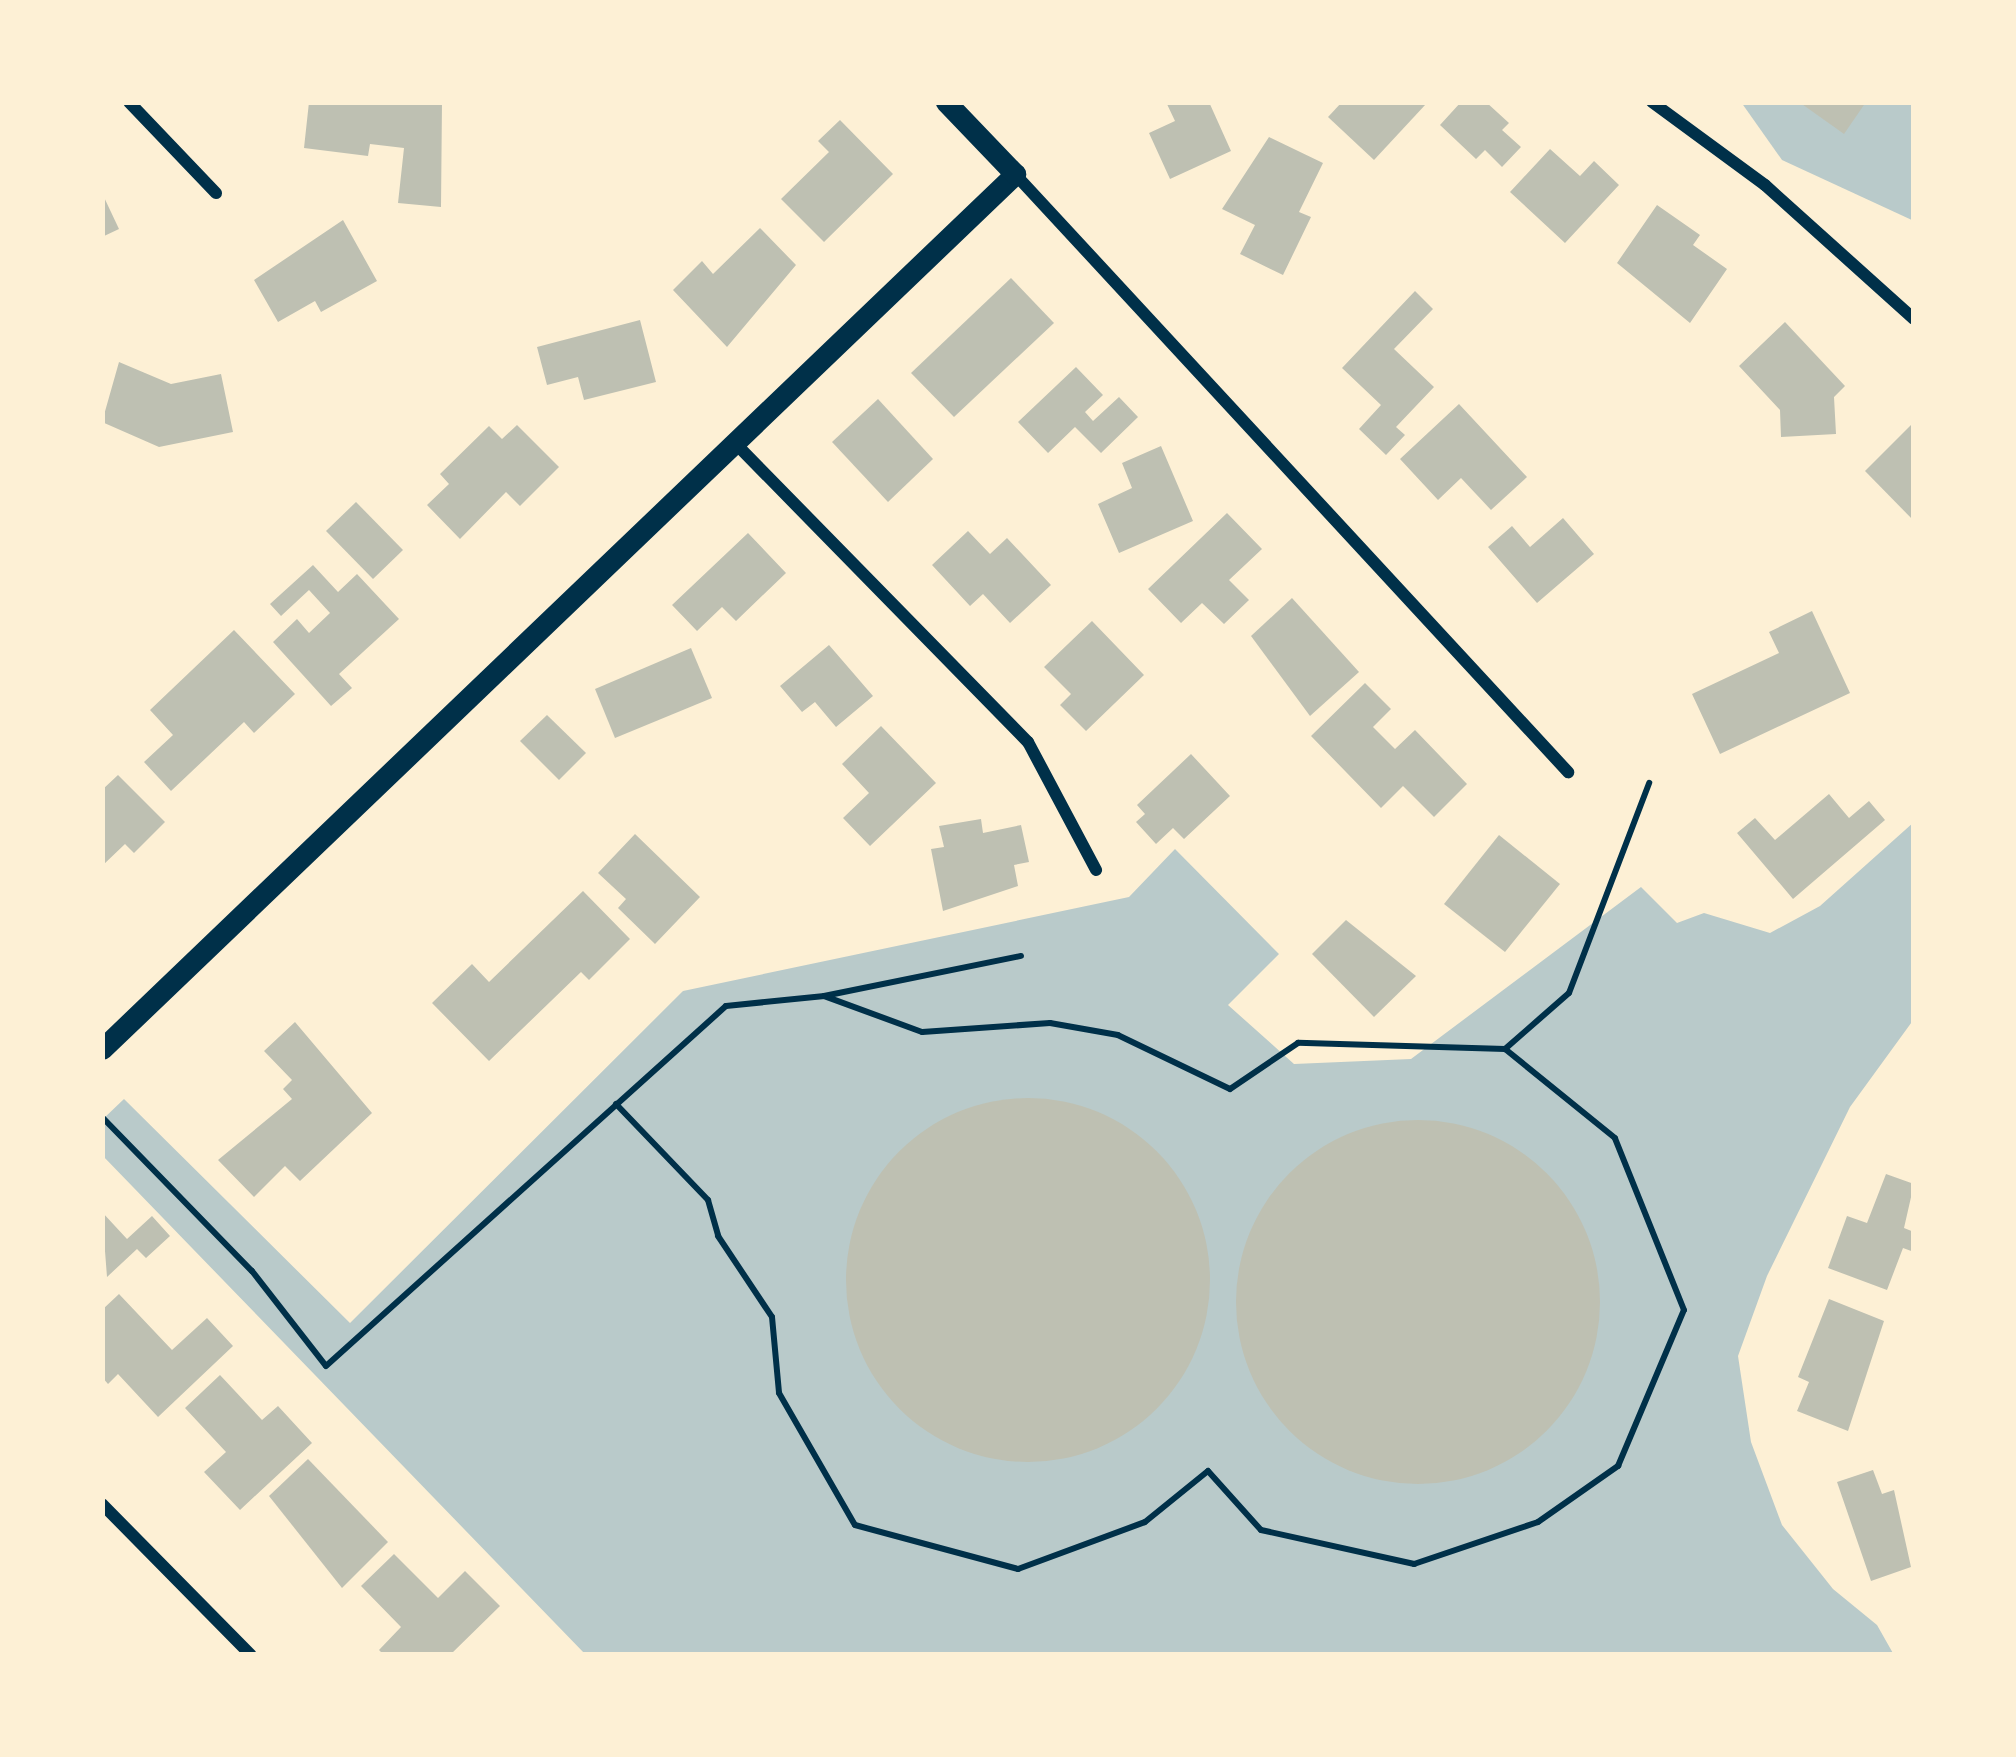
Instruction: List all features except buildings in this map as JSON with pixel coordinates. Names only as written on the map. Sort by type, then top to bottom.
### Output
[{"type":"street","points":[[129,102],[217,193]]},
{"type":"street","points":[[946,102],[1568,772]]},
{"type":"street","points":[[1652,102],[1765,185],[1914,319]]},
{"type":"street","points":[[102,1049],[737,446],[1015,174]]},
{"type":"street","points":[[737,446],[1028,742],[1096,870]]},
{"type":"street","points":[[102,1504],[251,1655]]},
{"type":"path","points":[[1505,1049],[1569,992],[1649,783]]},
{"type":"path","points":[[102,1118],[252,1271],[326,1366],[726,1006],[824,996],[1021,956]]},
{"type":"path","points":[[616,1104],[708,1199],[718,1236],[772,1317],[779,1393],[855,1525],[1018,1568],[1144,1522],[1208,1471],[1261,1530],[1414,1564],[1538,1522],[1618,1466],[1684,1310],[1615,1138],[1505,1049],[1298,1042],[1230,1089],[1118,1035],[1050,1023],[922,1033],[824,996]]},
{"type":"shaded area","points":[[1741,102],[1914,102],[1914,221],[1782,160]]},
{"type":"shaded area","points":[[1914,822],[1914,1019],[1850,1107],[1767,1276],[1738,1356],[1751,1442],[1782,1525],[1833,1589],[1877,1625],[1894,1655],[586,1655],[102,1155],[102,1120],[124,1099],[350,1323],[683,991],[1129,897],[1175,849],[1279,954],[1228,1005],[1294,1064],[1411,1059],[1641,887],[1677,923],[1704,913],[1770,933],[1820,906]]}]
